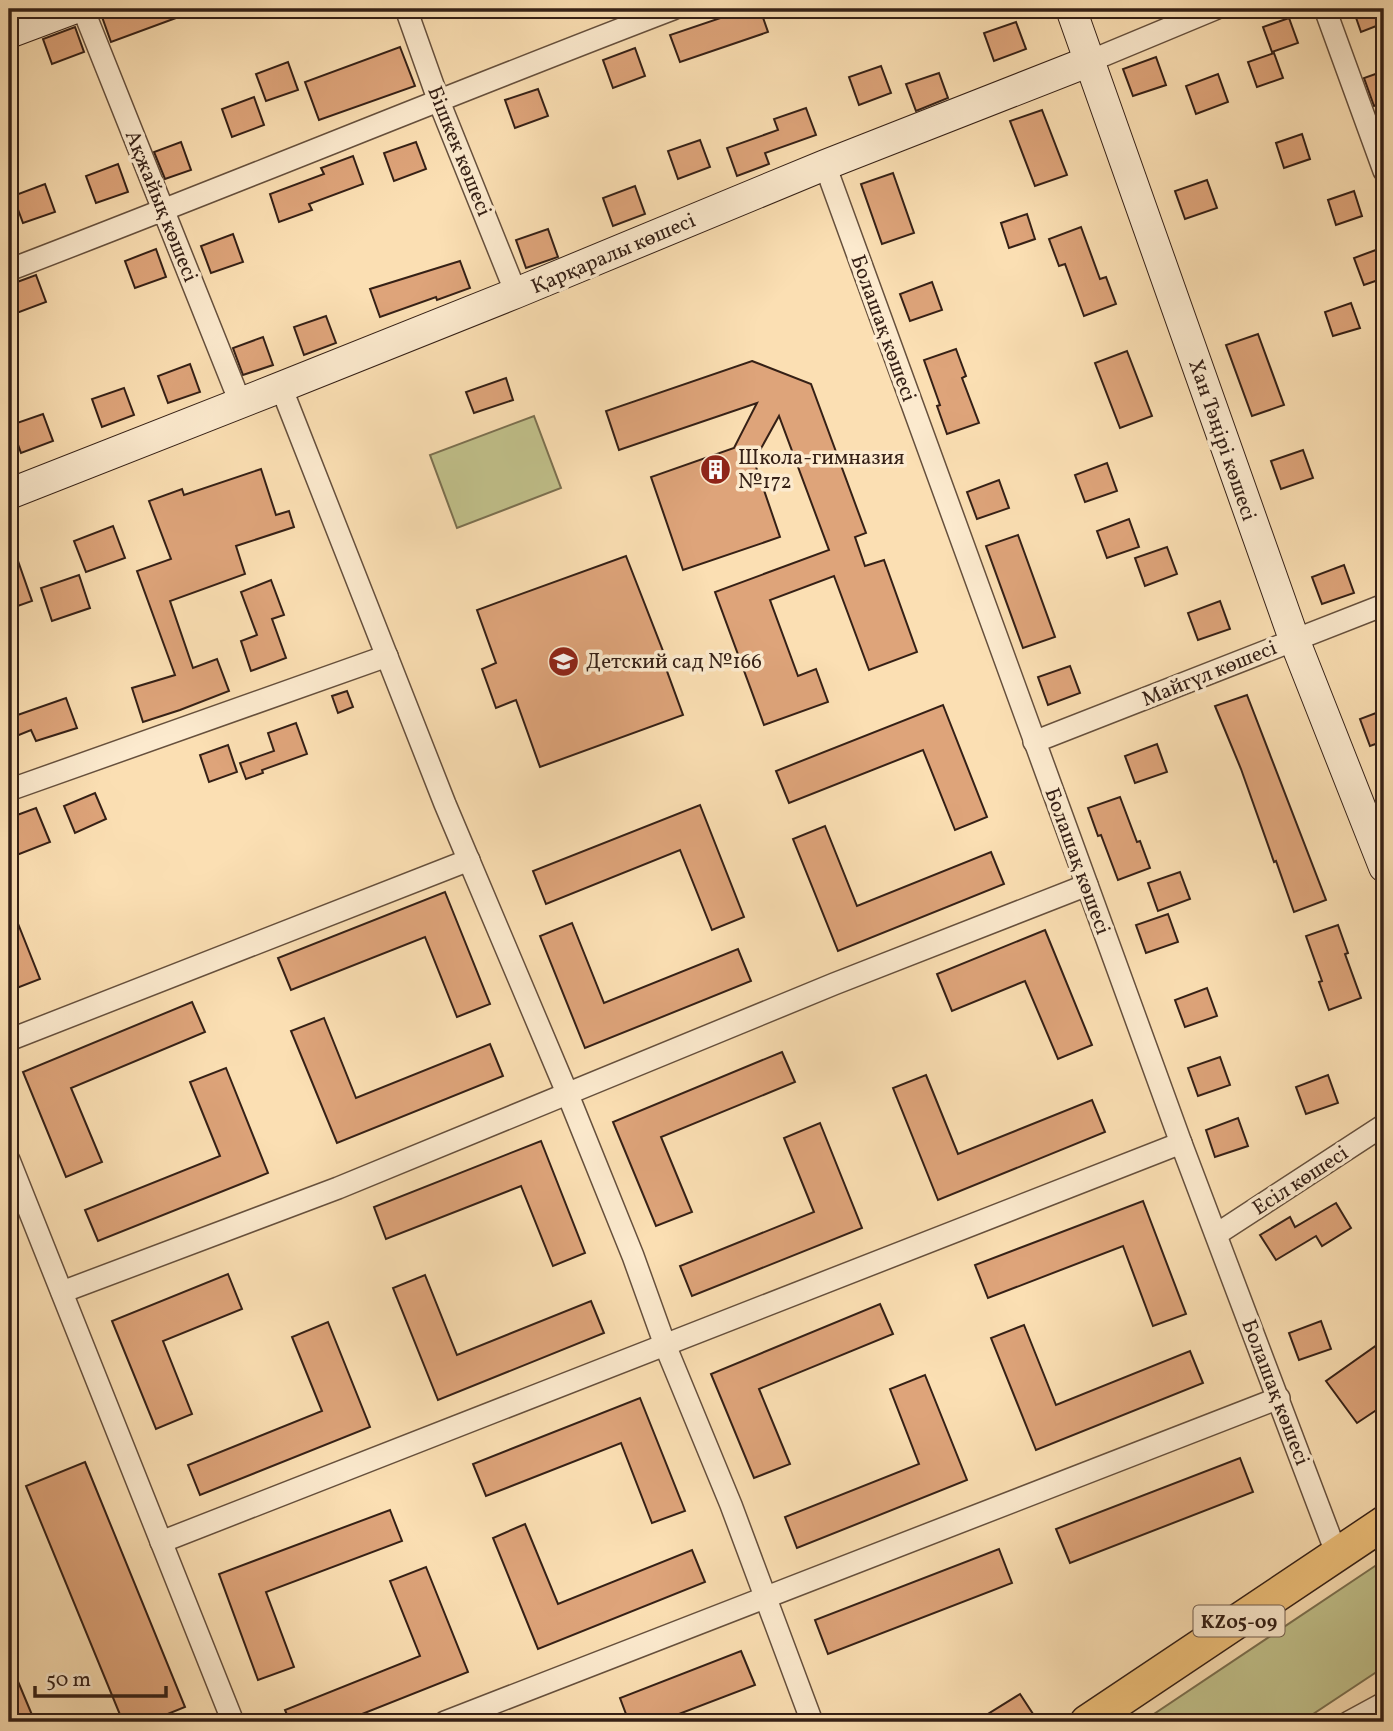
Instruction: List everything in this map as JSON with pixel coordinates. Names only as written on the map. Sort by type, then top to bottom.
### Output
[{"type":"main road","name":"KZ05-09","points":[[1087,1722],[1384,1523]]},
{"type":"street","points":[[9,33],[73,9]]},
{"type":"street","name":"Ақжайық көшесі","points":[[83,9],[240,402]]},
{"type":"street","name":"Бішкек көшесі","points":[[406,9],[438,99],[516,293]]},
{"type":"street","points":[[9,270],[164,211],[438,99],[673,9]]},
{"type":"street","name":"Хан Тәңірі көшесі","points":[[1071,9],[1294,639],[1384,867]]},
{"type":"street","name":"Қарқаралы көшесі","points":[[9,494],[516,293],[825,165],[1215,9]]},
{"type":"street","points":[[1325,9],[1384,171]]},
{"type":"street","name":"Болашақ көшесі","points":[[825,165],[1181,1143],[1337,1555]]},
{"type":"street","points":[[281,387],[469,860],[633,1256],[812,1722]]},
{"type":"street","name":"Майгүл көшесі","points":[[1034,742],[1384,605]]},
{"type":"street","points":[[9,790],[387,656]]},
{"type":"street","points":[[9,1040],[469,860]]},
{"type":"street","points":[[62,1293],[338,1188],[834,984],[1087,885]]},
{"type":"street","name":"Есіл көшесі","points":[[1217,1234],[1384,1125]]},
{"type":"street","points":[[161,1542],[1181,1143]]},
{"type":"street","points":[[9,1160],[233,1722]]},
{"type":"street","points":[[444,1722],[1279,1398]]},
{"type":"street","points":[[1349,1722],[1384,1703]]},
{"type":"green space","points":[[534,416],[561,488],[457,528],[430,455]]},
{"type":"green space","points":[[1384,1560],[1384,1667],[1301,1722],[1142,1722]]},
{"type":"building","points":[[115,9],[195,11],[111,42],[101,14]]},
{"type":"building","points":[[747,9],[760,9],[768,32],[680,62],[670,35]]},
{"type":"building","points":[[1353,9],[1384,9],[1384,23],[1361,32]]},
{"type":"building","points":[[1289,18],[1298,43],[1272,52],[1263,27]]},
{"type":"building","points":[[1016,22],[1026,49],[994,61],[984,33]]},
{"type":"building","points":[[75,27],[84,52],[52,64],[43,39]]},
{"type":"building","points":[[400,47],[415,86],[319,120],[305,82]]},
{"type":"building","points":[[635,48],[645,76],[613,88],[603,60]]},
{"type":"building","points":[[1274,53],[1283,78],[1257,87],[1248,62]]},
{"type":"building","points":[[1156,57],[1166,85],[1133,96],[1123,69]]},
{"type":"building","points":[[288,62],[298,90],[266,101],[256,74]]},
{"type":"building","points":[[881,66],[891,93],[859,105],[849,77]]},
{"type":"building","points":[[1384,71],[1384,102],[1374,106],[1364,78]]},
{"type":"building","points":[[939,73],[948,98],[916,111],[906,84]]},
{"type":"building","points":[[1218,74],[1228,102],[1196,114],[1186,86]]},
{"type":"building","points":[[538,89],[548,116],[515,128],[505,100]]},
{"type":"building","points":[[254,97],[264,125],[232,137],[222,109]]},
{"type":"building","points":[[806,108],[816,135],[765,153],[769,164],[737,176],[727,148],[778,130],[774,119]]},
{"type":"building","points":[[1042,110],[1067,175],[1035,186],[1010,121]]},
{"type":"building","points":[[1302,134],[1310,159],[1284,168],[1276,143]]},
{"type":"building","points":[[700,140],[710,167],[678,179],[668,151]]},
{"type":"building","points":[[181,142],[191,170],[165,179],[154,152]]},
{"type":"building","points":[[416,142],[426,169],[394,181],[384,153]]},
{"type":"building","points":[[353,156],[363,184],[309,204],[312,210],[279,222],[270,194],[324,174],[321,168]]},
{"type":"building","points":[[118,164],[128,192],[96,203],[86,176]]},
{"type":"building","points":[[893,173],[914,233],[882,244],[861,184]]},
{"type":"building","points":[[1207,180],[1217,208],[1185,219],[1175,191]]},
{"type":"building","points":[[45,184],[55,212],[23,223],[13,196]]},
{"type":"building","points":[[635,186],[645,214],[613,226],[603,198]]},
{"type":"building","points":[[1354,191],[1362,216],[1336,225],[1328,200]]},
{"type":"building","points":[[1027,214],[1035,239],[1009,248],[1001,223]]},
{"type":"building","points":[[1081,227],[1100,279],[1106,277],[1116,304],[1084,316],[1065,264],[1059,266],[1049,239]]},
{"type":"building","points":[[548,229],[558,257],[526,268],[516,240]]},
{"type":"building","points":[[233,234],[243,262],[211,273],[201,246]]},
{"type":"building","points":[[1384,247],[1384,278],[1364,285],[1354,258]]},
{"type":"building","points":[[156,249],[166,277],[135,288],[125,261]]},
{"type":"building","points":[[460,261],[470,288],[380,317],[370,289]]},
{"type":"building","points":[[36,275],[46,302],[14,314],[9,299],[9,285]]},
{"type":"building","points":[[932,282],[942,310],[910,321],[900,294]]},
{"type":"building","points":[[1351,303],[1360,328],[1333,336],[1325,312]]},
{"type":"building","points":[[326,316],[336,343],[304,355],[294,327]]},
{"type":"building","points":[[1258,334],[1284,405],[1252,416],[1226,345]]},
{"type":"building","points":[[263,337],[273,365],[243,375],[233,348]]},
{"type":"building","points":[[956,349],[966,376],[962,378],[979,423],[947,434],[924,360]]},
{"type":"building","points":[[1127,351],[1152,416],[1120,428],[1095,363]]},
{"type":"building","name":"Школа-гимназия №172","points":[[752,361],[811,384],[866,533],[855,537],[865,566],[884,560],[917,652],[869,670],[834,576],[770,600],[798,676],[816,669],[828,702],[764,725],[715,592],[829,550],[779,416],[754,461],[780,537],[683,570],[651,477],[734,448],[757,403],[619,450],[606,411]]},
{"type":"building","points":[[190,364],[200,392],[168,403],[158,376]]},
{"type":"building","points":[[506,378],[513,400],[474,413],[466,392]]},
{"type":"building","points":[[124,388],[134,415],[102,427],[92,399]]},
{"type":"building","points":[[43,414],[53,441],[21,453],[11,425]]},
{"type":"building","points":[[1303,450],[1313,478],[1281,489],[1271,461]]},
{"type":"building","points":[[1107,463],[1117,491],[1085,502],[1075,475]]},
{"type":"building","points":[[261,469],[276,515],[289,511],[294,527],[236,546],[245,574],[170,601],[193,668],[217,659],[229,691],[143,722],[132,688],[175,675],[137,571],[171,559],[149,501],[182,489],[184,495]]},
{"type":"building","points":[[999,480],[1009,508],[977,519],[967,492]]},
{"type":"building","points":[[1129,519],[1139,547],[1107,558],[1097,531]]},
{"type":"building","points":[[113,526],[125,558],[86,572],[74,541]]},
{"type":"building","points":[[1018,535],[1055,637],[1023,648],[986,546]]},
{"type":"building","points":[[9,541],[32,601],[9,609]]},
{"type":"building","points":[[1167,547],[1177,574],[1145,586],[1135,558]]},
{"type":"building","points":[[626,556],[663,651],[660,652],[683,715],[540,767],[516,700],[496,708],[482,669],[496,663],[477,610]]},
{"type":"building","points":[[1344,565],[1354,593],[1322,604],[1312,577]]},
{"type":"building","points":[[79,575],[90,608],[52,621],[41,588]]},
{"type":"building","points":[[271,580],[284,615],[272,619],[286,658],[251,671],[241,641],[257,635],[241,592]]},
{"type":"building","points":[[1220,601],[1230,629],[1198,640],[1188,613]]},
{"type":"building","points":[[1070,666],[1080,693],[1048,705],[1038,677]]},
{"type":"building","points":[[347,691],[353,707],[338,713],[332,696]]},
{"type":"building","points":[[1247,695],[1326,900],[1294,912],[1215,706]]},
{"type":"building","points":[[66,698],[77,728],[36,741],[31,730],[9,739],[9,718]]},
{"type":"building","points":[[943,705],[987,817],[955,830],[923,750],[789,803],[776,771]]},
{"type":"building","points":[[1384,710],[1384,741],[1370,746],[1360,719]]},
{"type":"building","points":[[296,723],[307,754],[262,770],[263,773],[246,779],[240,763],[274,751],[268,733]]},
{"type":"building","points":[[1157,744],[1167,772],[1135,783],[1125,756]]},
{"type":"building","points":[[228,745],[237,772],[209,782],[200,755]]},
{"type":"building","points":[[95,793],[106,819],[75,833],[64,806]]},
{"type":"building","points":[[1120,797],[1150,868],[1118,880],[1088,808]]},
{"type":"building","points":[[700,805],[744,917],[712,930],[680,850],[546,904],[533,871]]},
{"type":"building","points":[[36,808],[50,842],[9,858],[9,818]]},
{"type":"building","points":[[825,826],[857,906],[991,852],[1004,884],[838,951],[793,839]]},
{"type":"building","points":[[1180,872],[1190,899],[1158,911],[1148,883]]},
{"type":"building","points":[[445,892],[490,1004],[457,1017],[425,937],[291,990],[278,958]]},
{"type":"building","points":[[9,901],[40,979],[9,991]]},
{"type":"building","points":[[1168,914],[1178,942],[1146,953],[1136,925]]},
{"type":"building","points":[[572,923],[604,1003],[738,949],[751,981],[585,1048],[540,936]]},
{"type":"building","points":[[1338,925],[1361,998],[1329,1010],[1306,936]]},
{"type":"building","points":[[1045,930],[1092,1045],[1058,1059],[1025,981],[952,1011],[937,974]]},
{"type":"building","points":[[1207,988],[1217,1016],[1185,1027],[1175,1000]]},
{"type":"building","points":[[192,1002],[205,1032],[71,1088],[102,1162],[66,1177],[23,1072]]},
{"type":"building","points":[[324,1018],[356,1098],[490,1044],[503,1076],[337,1143],[291,1031]]},
{"type":"building","points":[[782,1052],[795,1082],[661,1137],[692,1212],[656,1226],[613,1122]]},
{"type":"building","points":[[1220,1057],[1230,1085],[1198,1096],[1188,1068]]},
{"type":"building","points":[[226,1068],[268,1173],[98,1241],[85,1210],[220,1156],[190,1082]]},
{"type":"building","points":[[926,1075],[958,1154],[1092,1100],[1105,1132],[938,1200],[893,1088]]},
{"type":"building","points":[[1328,1075],[1338,1103],[1306,1114],[1296,1087]]},
{"type":"building","points":[[1238,1118],[1248,1146],[1215,1157],[1206,1130]]},
{"type":"building","points":[[820,1123],[862,1228],[692,1296],[680,1266],[814,1212],[784,1138]]},
{"type":"building","points":[[541,1141],[585,1253],[553,1266],[521,1186],[386,1239],[374,1207]]},
{"type":"building","points":[[1143,1201],[1186,1314],[1153,1326],[1123,1246],[988,1298],[975,1265]]},
{"type":"building","points":[[1336,1203],[1351,1228],[1322,1246],[1316,1236],[1276,1260],[1260,1235],[1290,1217],[1295,1227]]},
{"type":"building","points":[[228,1274],[242,1309],[163,1341],[192,1414],[156,1429],[112,1321]]},
{"type":"building","points":[[425,1275],[457,1355],[591,1301],[604,1333],[438,1400],[393,1288]]},
{"type":"building","points":[[880,1304],[893,1334],[759,1389],[790,1464],[754,1478],[711,1374]]},
{"type":"building","points":[[1321,1321],[1331,1349],[1299,1360],[1289,1333]]},
{"type":"building","points":[[328,1322],[370,1427],[200,1495],[188,1465],[322,1411],[292,1337]]},
{"type":"building","points":[[1024,1325],[1056,1405],[1190,1351],[1203,1383],[1036,1450],[991,1338]]},
{"type":"building","points":[[1384,1340],[1384,1405],[1357,1423],[1326,1381]]},
{"type":"building","points":[[925,1375],[967,1480],[797,1548],[785,1517],[919,1464],[890,1389]]},
{"type":"building","points":[[640,1398],[685,1511],[652,1523],[621,1443],[486,1496],[473,1464]]},
{"type":"building","points":[[1240,1458],[1253,1492],[1070,1563],[1056,1529]]},
{"type":"building","points":[[85,1462],[185,1707],[148,1722],[123,1722],[26,1486]]},
{"type":"building","points":[[390,1510],[402,1541],[266,1592],[294,1667],[258,1680],[219,1574]]},
{"type":"building","points":[[525,1524],[558,1604],[692,1550],[705,1582],[538,1649],[493,1538]]},
{"type":"building","points":[[999,1549],[1012,1583],[828,1654],[815,1620]]},
{"type":"building","points":[[426,1567],[468,1672],[342,1722],[290,1722],[285,1710],[420,1656],[390,1581]]},
{"type":"building","points":[[741,1651],[755,1685],[658,1722],[629,1722],[620,1698]]},
{"type":"building","points":[[9,1660],[35,1722],[9,1722]]},
{"type":"building","points":[[1020,1694],[1035,1717],[1027,1722],[975,1722]]},
{"type":"place","name":"Школа-гимназия №172","points":[[715,469]]},
{"type":"place","name":"Детский сад №166","points":[[563,661]]}]
